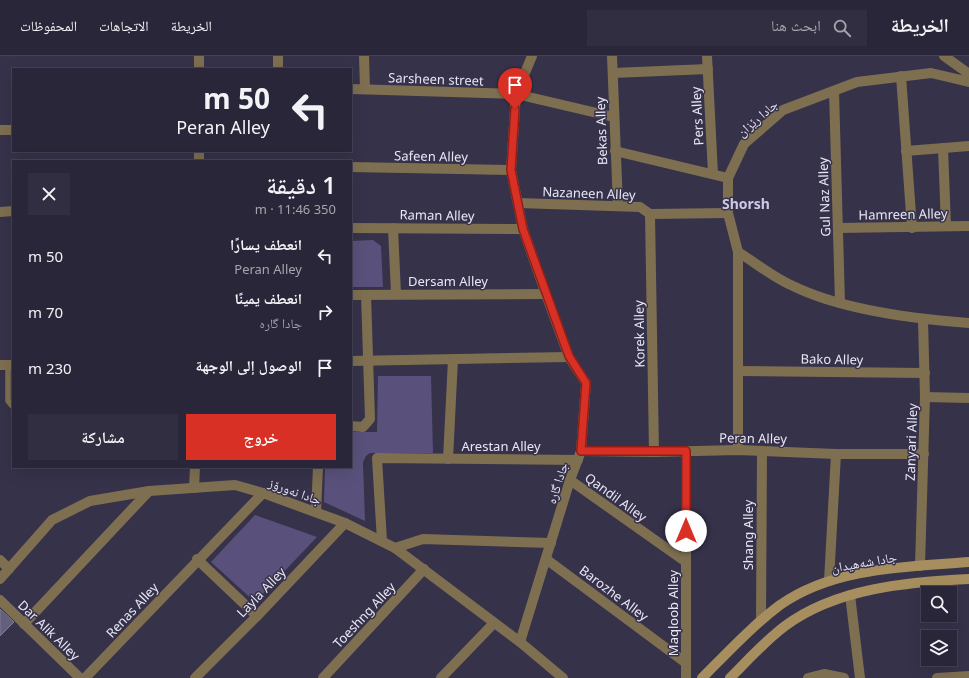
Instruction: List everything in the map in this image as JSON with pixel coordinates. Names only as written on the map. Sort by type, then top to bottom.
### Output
[{"type":"main road","name":"جادا شەهیدان","points":[[702,678],[761,620],[793,597],[828,581],[850,576],[920,566],[969,562]]},
{"type":"main road","points":[[730,678],[786,625],[816,607],[850,595],[902,585],[969,580]]},
{"type":"street","points":[[199,56],[199,68]]},
{"type":"street","points":[[278,56],[278,68]]},
{"type":"street","points":[[364,56],[365,89]]},
{"type":"street","points":[[526,56],[526,70]]},
{"type":"street","name":"جادا گارە","points":[[520,642],[570,480],[580,455],[586,383],[569,356],[523,229],[511,170],[516,94],[532,56]]},
{"type":"street","name":"Bekas Alley","points":[[612,56],[618,206]]},
{"type":"street","name":"Pers Alley","points":[[707,56],[713,174]]},
{"type":"street","points":[[944,56],[969,74]]},
{"type":"street","points":[[613,73],[708,69]]},
{"type":"street","name":"جادا رێزان","points":[[738,450],[738,252],[728,213],[728,178],[744,144],[783,110],[857,82],[931,73],[969,82]]},
{"type":"street","points":[[900,76],[912,228]]},
{"type":"street","name":"Sarsheen street","points":[[352,89],[516,94],[614,117]]},
{"type":"street","name":"Gul Naz Alley","points":[[834,91],[840,303]]},
{"type":"street","points":[[0,130],[12,130]]},
{"type":"street","points":[[906,151],[969,146]]},
{"type":"street","points":[[943,148],[946,226]]},
{"type":"street","points":[[615,151],[728,178]]},
{"type":"street","name":"Safeen Alley","points":[[352,167],[511,170]]},
{"type":"street","name":"Nazaneen Alley","points":[[518,203],[640,207],[650,214],[728,213]]},
{"type":"street","points":[[0,212],[12,212]]},
{"type":"street","name":"Korek Alley","points":[[650,214],[654,452]]},
{"type":"street","name":"Hamreen Alley","points":[[838,228],[969,226]]},
{"type":"street","name":"Raman Alley","points":[[352,228],[523,229]]},
{"type":"street","points":[[393,228],[396,294]]},
{"type":"street","points":[[738,252],[793,286],[840,303],[923,320],[969,323]]},
{"type":"street","name":"Dersam Alley","points":[[352,295],[546,294]]},
{"type":"street","points":[[352,426],[364,427],[370,419],[366,295]]},
{"type":"street","name":"Zanyari Alley","points":[[920,566],[925,397],[923,320]]},
{"type":"street","points":[[352,361],[569,356]]},
{"type":"street","name":"Arestan Alley","points":[[448,459],[452,359]]},
{"type":"street","name":"Bako Alley","points":[[739,371],[925,373]]},
{"type":"street","points":[[925,397],[969,398]]},
{"type":"street","name":"Peran Alley","points":[[580,455],[738,450],[836,454],[924,454]]},
{"type":"street","name":"Maqloob Alley","points":[[686,451],[686,678]]},
{"type":"street","name":"Shang Alley","points":[[761,620],[762,451]]},
{"type":"street","points":[[828,581],[836,454]]},
{"type":"street","name":"Arestan Alley","points":[[382,541],[377,458],[448,459],[580,455]]},
{"type":"street","points":[[194,488],[195,468]]},
{"type":"street","points":[[316,512],[318,468]]},
{"type":"street","name":"Qandil Alley","points":[[570,480],[686,562]]},
{"type":"street","name":"جادا نەورۆز","points":[[0,579],[52,520],[90,501],[149,491],[235,485],[263,493],[345,523],[395,548],[520,642],[563,678]]},
{"type":"street","points":[[24,624],[149,491]]},
{"type":"street","name":"Renas Alley","points":[[85,678],[197,559],[263,493]]},
{"type":"street","name":"Layla Alley","points":[[195,678],[257,616],[345,523]]},
{"type":"street","points":[[395,548],[423,539],[551,543]]},
{"type":"street","points":[[197,559],[257,616]]},
{"type":"street","name":"Barozhe Alley","points":[[546,559],[686,663]]},
{"type":"street","points":[[0,560],[9,569]]},
{"type":"street","name":"Toeshng Alley","points":[[323,678],[424,570]]},
{"type":"street","points":[[850,595],[860,678]]},
{"type":"street","name":"Dar Alik Alley","points":[[0,600],[80,678]]},
{"type":"street","points":[[441,678],[494,623]]},
{"type":"street","points":[[808,678],[824,674],[844,678]]},
{"type":"street","points":[[937,678],[969,676]]},
{"type":"lane","points":[[7,365],[8,401],[12,406]]},
{"type":"shaded area","points":[[373,240],[381,246],[383,287],[352,287],[352,241]]},
{"type":"shaded area","points":[[378,376],[431,376],[433,453],[370,453],[366,456],[363,462],[365,521],[324,502],[325,468],[352,468],[352,432],[377,432]]},
{"type":"shaded area","points":[[255,515],[317,537],[255,602],[211,562]]},
{"type":"building","points":[[0,609],[14,622],[0,636]]},
{"type":"district","name":"Shorsh","points":[[746,204]]},
{"type":"route","points":[[515,109],[511,170],[523,229],[569,356],[586,383],[581,451],[686,451],[686,531]]}]
